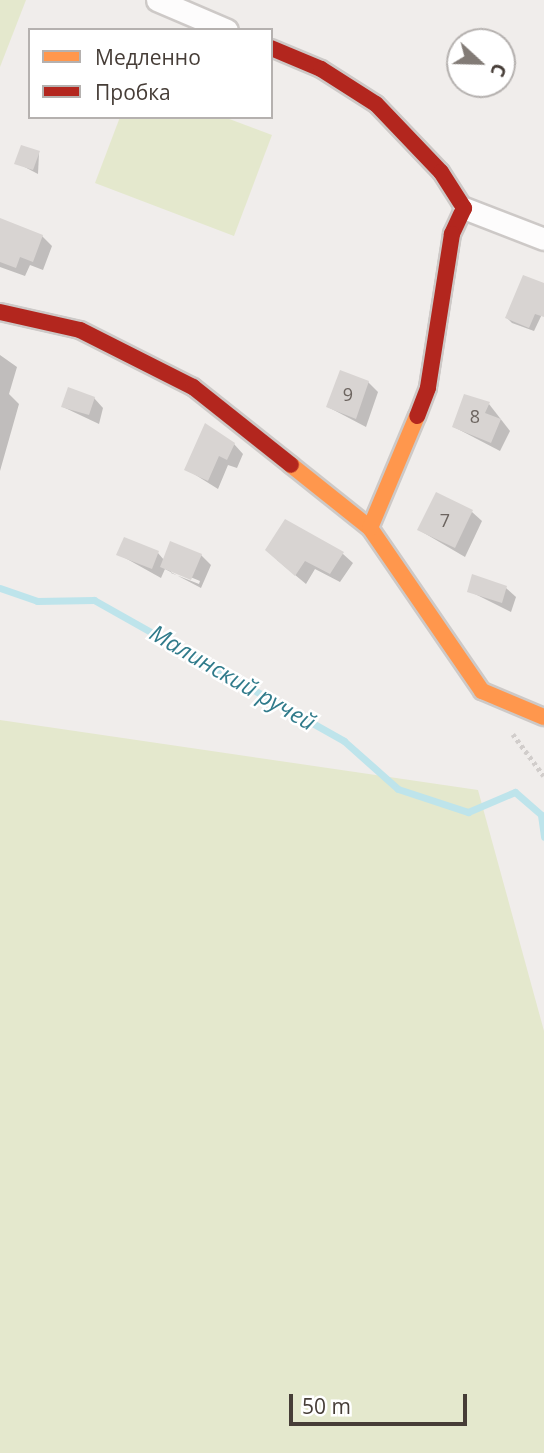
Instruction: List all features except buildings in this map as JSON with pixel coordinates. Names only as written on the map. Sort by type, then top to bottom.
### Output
[{"type":"street","points":[[157,0],[222,28]]},
{"type":"street","points":[[273,49],[321,69],[376,104],[441,172],[464,208],[544,239]]},
{"type":"street","points":[[370,528],[428,388],[452,234],[464,208]]},
{"type":"street","points":[[0,312],[80,330],[193,387],[370,528],[482,691],[544,717]]},
{"type":"green space","points":[[0,0],[26,0],[0,67]]},
{"type":"green space","points":[[119,119],[229,119],[272,135],[234,236],[95,183]]},
{"type":"green space","points":[[0,720],[478,790],[544,1031],[544,1453],[0,1453]]},
{"type":"waterway","name":"Малинский ручей","points":[[0,588],[37,601],[94,600],[344,741],[398,789],[468,812],[515,792],[541,815],[544,837]]},
{"type":"traffic: slow","points":[[370,528],[417,416]]},
{"type":"traffic: slow","points":[[291,465],[370,528],[482,691],[544,717]]},
{"type":"traffic: jam","points":[[273,49],[321,69],[376,104],[441,172],[464,208],[452,234],[428,388],[417,416]]},
{"type":"traffic: jam","points":[[0,312],[80,330],[193,387],[291,465]]}]
